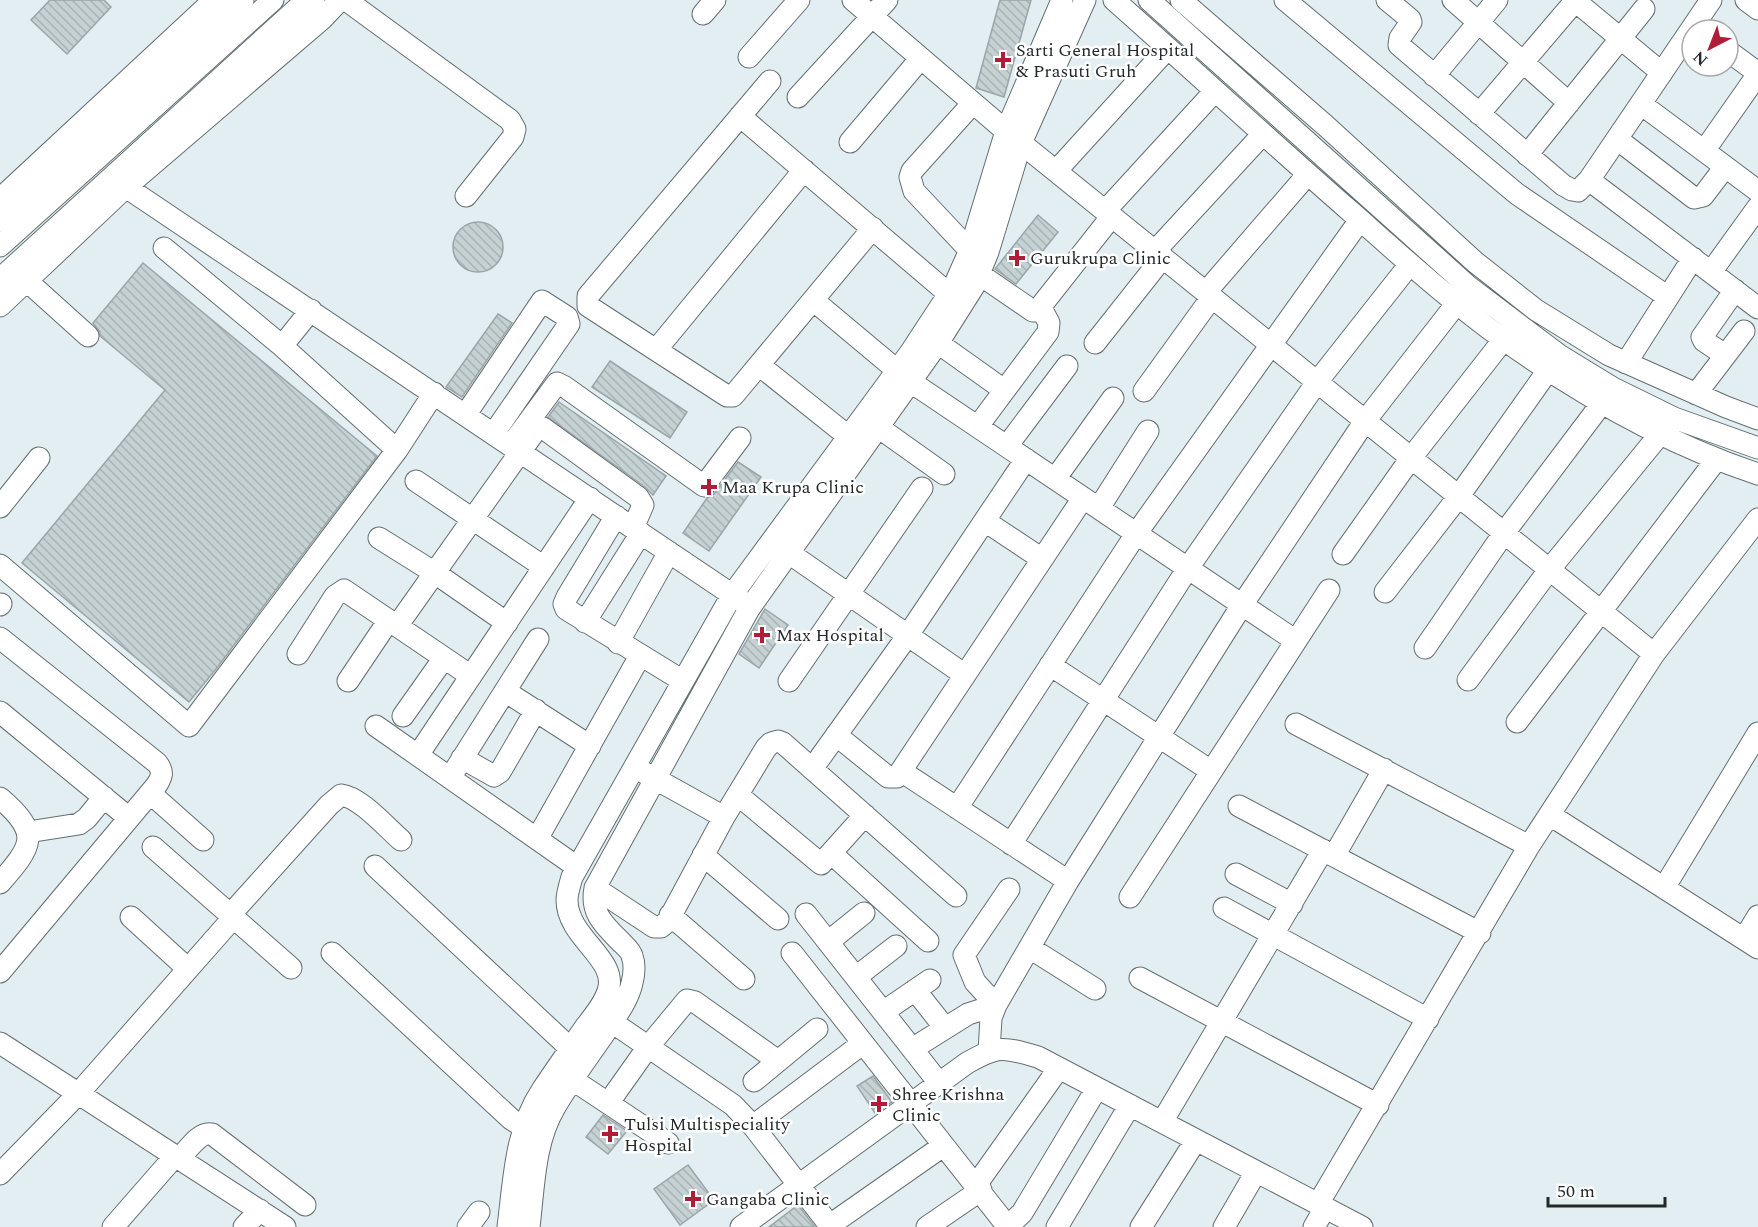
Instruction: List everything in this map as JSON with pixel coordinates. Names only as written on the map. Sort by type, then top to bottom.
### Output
[{"type":"main road","points":[[0,218],[240,0]]},
{"type":"main road","points":[[0,283],[120,183],[311,0]]},
{"type":"street","points":[[0,199],[214,0]]},
{"type":"street","points":[[0,246],[273,0]]},
{"type":"street","points":[[0,306],[27,281],[120,183],[322,19],[340,0]]},
{"type":"street","points":[[346,0],[510,120],[515,129],[513,137],[466,196]]},
{"type":"street","points":[[749,57],[799,0]]},
{"type":"street","points":[[853,0],[1014,137],[1654,654]]},
{"type":"street","points":[[798,98],[887,0]]},
{"type":"street","points":[[508,1227],[519,1140],[554,1108],[573,1080],[579,1054],[608,992],[610,977],[605,963],[590,948],[573,924],[567,900],[572,877],[732,595],[849,437],[904,376],[938,343],[959,312],[977,263],[1014,137],[1062,0]]},
{"type":"street","points":[[1014,137],[1084,0]]},
{"type":"street","points":[[1114,0],[1410,264],[1504,339],[1602,403],[1660,434],[1716,460],[1758,474]]},
{"type":"street","points":[[1149,0],[1469,287],[1558,355],[1613,388],[1674,418],[1758,448]]},
{"type":"street","points":[[1181,0],[1326,126],[1475,262],[1536,310],[1609,355],[1758,419]]},
{"type":"street","points":[[1286,0],[1507,187],[1668,297]]},
{"type":"street","points":[[1387,0],[1411,22],[1400,38],[1399,45],[1527,155],[1572,190],[1578,191],[1589,180],[1680,50]]},
{"type":"street","points":[[1453,0],[1569,103]]},
{"type":"street","points":[[1434,76],[1497,0]]},
{"type":"street","points":[[1479,114],[1575,0],[1662,73]]},
{"type":"street","points":[[1702,18],[1711,0]]},
{"type":"street","points":[[1746,0],[1758,9]]},
{"type":"street","points":[[1527,155],[1644,9]]},
{"type":"street","points":[[1056,171],[1168,48]]},
{"type":"street","points":[[850,142],[921,58]]},
{"type":"street","points":[[1704,151],[1758,74],[1740,60]]},
{"type":"street","points":[[770,81],[588,296],[588,306],[727,396],[736,393],[873,228]]},
{"type":"street","points":[[973,102],[912,171],[910,177],[914,191],[977,263],[1033,311],[1037,311],[1109,214],[1215,91]]},
{"type":"street","points":[[1641,104],[1758,191]]},
{"type":"street","points":[[740,116],[949,294]]},
{"type":"street","points":[[1095,343],[1159,254],[1263,134]]},
{"type":"street","points":[[1617,139],[1694,198],[1703,196],[1725,167]]},
{"type":"street","points":[[656,350],[804,170]]},
{"type":"street","points":[[1144,391],[1209,295],[1308,174]]},
{"type":"street","points":[[1589,180],[1758,308]]},
{"type":"street","points":[[120,183],[750,607]]},
{"type":"street","points":[[1711,272],[1758,207]]},
{"type":"street","points":[[957,808],[1136,534],[1360,220]]},
{"type":"street","points":[[164,248],[282,346],[397,450]]},
{"type":"street","points":[[1626,363],[1693,258]]},
{"type":"street","points":[[529,1227],[539,1145],[534,1128],[540,1093],[612,1022],[628,996],[634,967],[632,954],[597,914],[592,901],[595,888],[750,607],[878,427],[949,294],[977,263]]},
{"type":"street","points":[[1011,844],[1188,568],[1317,382],[1410,264]]},
{"type":"street","points":[[27,281],[88,336]]},
{"type":"street","points":[[1725,355],[1704,341],[1702,337],[1735,290]]},
{"type":"street","points":[[813,300],[904,376],[1296,641]]},
{"type":"street","points":[[348,681],[435,573],[473,519],[569,324],[567,317],[542,301],[466,414]]},
{"type":"street","points":[[989,1051],[991,1018],[996,1005],[1068,881],[1242,605],[1365,421],[1457,303]]},
{"type":"street","points":[[978,426],[1050,328],[1041,308]]},
{"type":"street","points":[[282,346],[311,310]]},
{"type":"street","points":[[1696,394],[1744,331]]},
{"type":"street","points":[[1343,554],[1411,458],[1504,339]]},
{"type":"street","points":[[938,343],[1004,390]]},
{"type":"street","points":[[759,366],[849,437]]},
{"type":"street","points":[[1007,446],[1067,366]]},
{"type":"street","points":[[1385,592],[1459,496],[1549,369]]},
{"type":"street","points":[[509,443],[557,383],[704,486],[741,438]]},
{"type":"street","points":[[0,565],[189,726],[397,450],[434,393]]},
{"type":"street","points":[[1055,479],[1113,398]]},
{"type":"street","points":[[1425,648],[1504,533],[1602,403]]},
{"type":"street","points":[[878,427],[944,474]]},
{"type":"street","points":[[509,443],[543,428],[638,497],[643,505],[630,526],[585,622]]},
{"type":"street","points":[[836,735],[888,777],[897,777],[1042,559],[1091,503],[1148,431]]},
{"type":"street","points":[[1468,680],[1549,570],[1660,434]]},
{"type":"street","points":[[0,507],[39,458]]},
{"type":"street","points":[[812,769],[908,635],[1026,459]]},
{"type":"street","points":[[1516,722],[1716,460]]},
{"type":"street","points":[[416,481],[543,567]]},
{"type":"street","points":[[789,681],[922,488]]},
{"type":"street","points":[[418,755],[590,498]]},
{"type":"street","points":[[1314,1227],[1322,1206],[1378,1105],[1529,846],[1654,654],[1758,519]]},
{"type":"street","points":[[985,521],[1042,559]]},
{"type":"street","points":[[630,526],[564,604],[571,614],[683,681]]},
{"type":"street","points":[[379,538],[507,622]]},
{"type":"street","points":[[618,643],[669,552]]},
{"type":"street","points":[[789,553],[965,675]]},
{"type":"street","points":[[1130,897],[1329,590]]},
{"type":"street","points":[[298,654],[340,592],[348,592],[471,676]]},
{"type":"street","points":[[0,638],[162,769],[162,777],[150,794],[0,972]]},
{"type":"street","points":[[450,778],[538,639]]},
{"type":"street","points":[[537,839],[640,656]]},
{"type":"street","points":[[403,716],[444,658]]},
{"type":"street","points":[[1050,665],[1211,771]]},
{"type":"street","points":[[505,691],[590,746]]},
{"type":"street","points":[[462,758],[494,776],[500,772],[536,710]]},
{"type":"street","points":[[0,712],[129,818]]},
{"type":"street","points":[[1296,724],[1529,846]]},
{"type":"street","points":[[376,726],[577,867]]},
{"type":"street","points":[[1664,888],[1758,733]]},
{"type":"street","points":[[595,888],[654,927],[661,927],[670,915],[724,817],[771,743],[778,741],[956,896]]},
{"type":"street","points":[[634,768],[724,817]]},
{"type":"street","points":[[1162,1122],[1292,904],[1384,769]]},
{"type":"street","points":[[901,771],[1068,881]]},
{"type":"street","points":[[150,794],[204,840]]},
{"type":"street","points":[[0,1174],[78,1094],[188,969],[228,914],[322,797],[336,798],[349,795],[401,840]]},
{"type":"street","points":[[738,795],[821,864],[865,815]]},
{"type":"street","points":[[28,832],[79,824],[104,797]]},
{"type":"street","points":[[0,798],[23,820],[28,832],[28,845],[23,855],[0,883]]},
{"type":"street","points":[[1239,806],[1480,933]]},
{"type":"street","points":[[1550,814],[1751,943],[1758,916]]},
{"type":"street","points":[[153,847],[291,968]]},
{"type":"street","points":[[831,853],[928,941]]},
{"type":"street","points":[[703,855],[778,919]]},
{"type":"street","points":[[375,866],[579,1054]]},
{"type":"street","points":[[1236,874],[1292,904]]},
{"type":"street","points":[[996,1005],[975,982],[964,955],[1009,889]]},
{"type":"street","points":[[1224,908],[1428,1019]]},
{"type":"street","points":[[828,942],[864,913]]},
{"type":"street","points":[[806,914],[939,1083]]},
{"type":"street","points":[[670,915],[744,979]]},
{"type":"street","points":[[131,917],[188,969]]},
{"type":"street","points":[[856,977],[896,946]]},
{"type":"street","points":[[1030,948],[1095,989]]},
{"type":"street","points":[[332,953],[511,1119],[522,1126],[534,1128]]},
{"type":"street","points":[[792,953],[910,1105],[979,1187],[1008,1227],[1022,1213],[1097,1088]]},
{"type":"street","points":[[1140,978],[1378,1105]]},
{"type":"street","points":[[883,1012],[922,985],[945,1029]]},
{"type":"street","points":[[609,1102],[648,1047],[687,1000],[695,1002],[778,1061]]},
{"type":"street","points":[[912,1049],[968,1014],[996,1005]]},
{"type":"street","points":[[612,1022],[733,1105],[753,1126],[830,1226],[943,1146]]},
{"type":"street","points":[[754,1081],[817,1029]]},
{"type":"street","points":[[0,1043],[285,1227]]},
{"type":"street","points":[[753,1126],[862,1044]]},
{"type":"street","points":[[741,1227],[939,1083],[989,1051],[1008,1049],[1038,1057],[1362,1227]]},
{"type":"street","points":[[927,1227],[979,1187],[1059,1068]]},
{"type":"street","points":[[573,1080],[668,1143]]},
{"type":"street","points":[[1057,1227],[1130,1105]]},
{"type":"street","points":[[113,1227],[177,1157],[207,1132],[305,1205]]},
{"type":"street","points":[[1141,1227],[1196,1140]]},
{"type":"street","points":[[1224,1227],[1256,1172]]},
{"type":"street","points":[[244,1227],[260,1210]]},
{"type":"building","points":[[50,0],[104,0],[111,7],[67,54],[31,20]]},
{"type":"building","points":[[1000,0],[1031,0],[1004,97],[976,88]]},
{"type":"building","points":[[1038,215],[1058,232],[1016,284],[995,269]]},
{"type":"building","points":[[473,222],[483,222],[496,229],[503,242],[503,252],[496,265],[483,272],[473,272],[464,268],[457,261],[453,252],[453,242],[457,233],[464,226]]},
{"type":"building","points":[[143,263],[377,456],[189,702],[22,563],[165,390],[100,336],[100,332],[93,323]]},
{"type":"building","points":[[498,314],[512,323],[462,397],[446,387]]},
{"type":"building","points":[[610,361],[687,412],[670,438],[592,387]]},
{"type":"building","points":[[559,402],[666,476],[653,495],[548,417]]},
{"type":"building","points":[[738,462],[761,477],[709,551],[683,533],[707,498],[714,494]]},
{"type":"building","points":[[765,609],[788,625],[759,668],[739,654]]},
{"type":"building","points":[[873,1076],[892,1102],[875,1113],[857,1086]]},
{"type":"building","points":[[603,1115],[627,1131],[608,1154],[586,1137]]},
{"type":"building","points":[[688,1165],[714,1200],[680,1225],[654,1189]]},
{"type":"building","points":[[798,1205],[815,1227],[769,1227]]},
{"type":"place","name":"Sarti General Hospital & Prasuti Gruh","points":[[1003,60]]},
{"type":"place","name":"Gurukrupa Clinic","points":[[1017,258]]},
{"type":"place","name":"Maa Krupa Clinic","points":[[709,487]]},
{"type":"place","name":"Max Hospital","points":[[762,635]]},
{"type":"place","name":"Shree Krishna Clinic","points":[[879,1104]]},
{"type":"place","name":"Tulsi Multispeciality Hospital","points":[[610,1134]]},
{"type":"place","name":"Gangaba Clinic","points":[[693,1199]]}]
